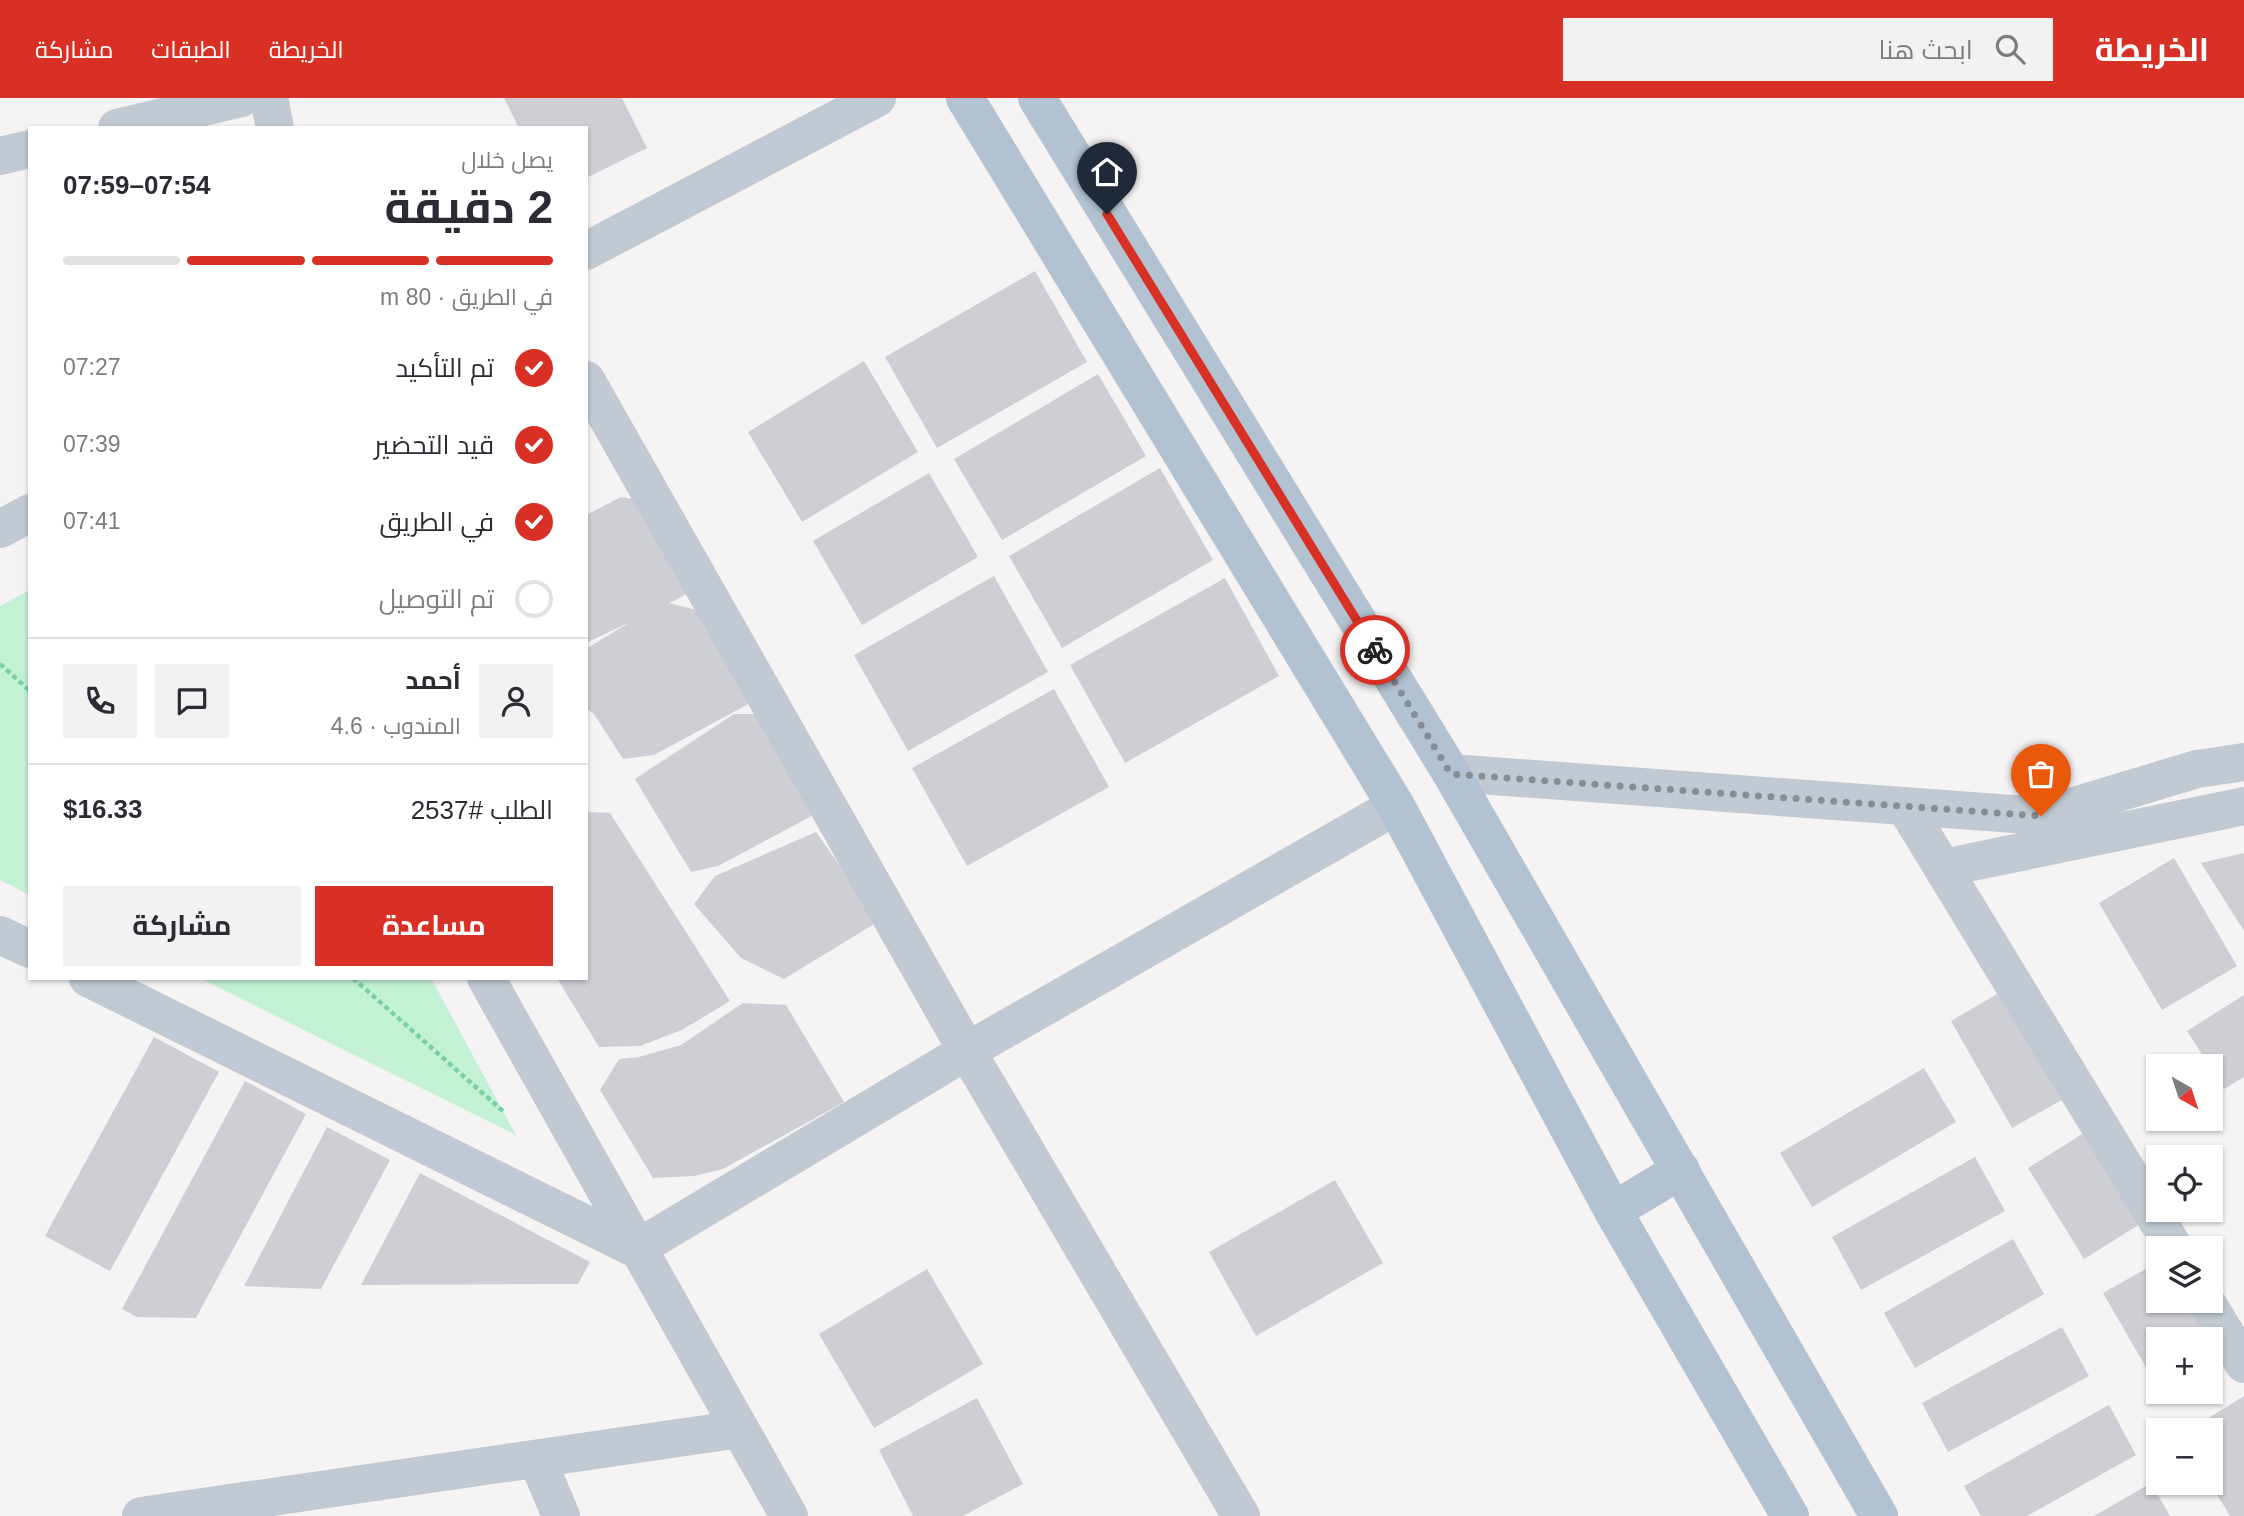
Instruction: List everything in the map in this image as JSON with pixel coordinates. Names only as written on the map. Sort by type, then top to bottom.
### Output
[{"type":"main road","points":[[965,98],[1396,806],[1613,1211],[1790,1516]]},
{"type":"main road","points":[[1037,98],[1451,774],[1879,1516]]},
{"type":"main road","points":[[1613,1211],[1681,1170]]},
{"type":"street","points":[[125,126],[242,98]]},
{"type":"street","points":[[269,98],[275,126]]},
{"type":"street","points":[[588,250],[877,98]]},
{"type":"street","points":[[0,156],[28,149]]},
{"type":"street","points":[[588,384],[967,1051],[1241,1516]]},
{"type":"street","points":[[0,529],[28,514]]},
{"type":"street","points":[[1451,774],[2041,816],[2197,769],[2244,762]]},
{"type":"street","points":[[636,1249],[967,1051],[1396,806]]},
{"type":"street","points":[[1905,806],[2167,1236]]},
{"type":"street","points":[[1943,868],[2244,806]]},
{"type":"street","points":[[0,935],[28,948]]},
{"type":"street","points":[[92,980],[636,1249]]},
{"type":"street","points":[[487,980],[636,1249],[789,1516]]},
{"type":"street","points":[[2214,1313],[2244,1364]]},
{"type":"street","points":[[141,1516],[740,1429]]},
{"type":"street","points":[[537,1459],[561,1516]]},
{"type":"path","points":[[0,664],[28,689]]},
{"type":"path","points":[[355,980],[505,1113]]},
{"type":"green space","points":[[28,591],[28,894],[0,880],[0,606]]},
{"type":"green space","points":[[203,980],[432,980],[516,1135]]},
{"type":"building","points":[[504,98],[622,98],[647,148],[588,177],[588,126],[518,126]]},
{"type":"building","points":[[1035,271],[1087,362],[937,448],[885,357]]},
{"type":"building","points":[[864,361],[918,452],[802,522],[748,432]]},
{"type":"building","points":[[1098,374],[1146,456],[1002,540],[954,459]]},
{"type":"building","points":[[1160,468],[1213,560],[1062,648],[1009,556]]},
{"type":"building","points":[[929,473],[978,557],[862,625],[813,541]]},
{"type":"building","points":[[621,497],[640,500],[693,591],[669,603],[704,612],[754,701],[654,755],[623,759],[594,714],[588,710],[588,648],[630,622],[588,642],[588,514]]},
{"type":"building","points":[[994,576],[1048,672],[908,751],[854,655]]},
{"type":"building","points":[[1225,578],[1279,676],[1125,763],[1070,665]]},
{"type":"building","points":[[1054,689],[1109,787],[967,866],[912,768]]},
{"type":"building","points":[[734,714],[760,714],[819,812],[718,866],[691,872],[635,779]]},
{"type":"building","points":[[588,812],[610,813],[730,1001],[682,1030],[640,1046],[599,1047],[558,980],[588,980]]},
{"type":"building","points":[[816,832],[879,921],[784,979],[741,958],[694,904],[715,876]]},
{"type":"building","points":[[2244,853],[2244,931],[2201,863]]},
{"type":"building","points":[[2174,858],[2237,966],[2162,1010],[2099,903]]},
{"type":"building","points":[[2028,976],[2090,1084],[2012,1128],[1951,1021]]},
{"type":"building","points":[[2244,995],[2244,1077],[2224,1089],[2223,1054],[2202,1054],[2187,1031]]},
{"type":"building","points":[[743,1003],[786,1005],[844,1102],[723,1169],[694,1176],[653,1178],[600,1090],[619,1059],[639,1057],[681,1045]]},
{"type":"building","points":[[154,1037],[219,1072],[110,1271],[45,1236]]},
{"type":"building","points":[[1924,1068],[1956,1122],[1812,1207],[1780,1153]]},
{"type":"building","points":[[245,1081],[306,1114],[196,1318],[137,1317],[122,1309]]},
{"type":"building","points":[[2108,1118],[2146,1180],[2146,1220],[2084,1259],[2028,1168]]},
{"type":"building","points":[[327,1127],[390,1160],[321,1289],[244,1286]]},
{"type":"building","points":[[1975,1157],[2005,1211],[1861,1290],[1832,1237]]},
{"type":"building","points":[[420,1173],[590,1262],[578,1284],[361,1285]]},
{"type":"building","points":[[1335,1180],[1383,1263],[1256,1336],[1209,1252]]},
{"type":"building","points":[[2013,1239],[2044,1294],[1915,1368],[1884,1313]]},
{"type":"building","points":[[927,1269],[983,1364],[874,1428],[819,1334]]},
{"type":"building","points":[[2146,1269],[2146,1313],[2223,1313],[2223,1302],[2244,1339],[2244,1351],[2223,1363],[2223,1327],[2146,1327],[2146,1367],[2103,1293]]},
{"type":"building","points":[[2062,1327],[2089,1376],[1948,1452],[1922,1403]]},
{"type":"building","points":[[2244,1396],[2244,1516],[2230,1516],[2217,1495],[2223,1495],[2223,1418],[2208,1418]]},
{"type":"building","points":[[977,1398],[1023,1484],[963,1516],[913,1516],[879,1450]]},
{"type":"building","points":[[2109,1405],[2136,1455],[2027,1516],[1981,1516],[1964,1486]]},
{"type":"building","points":[[2146,1486],[2146,1495],[2158,1495],[2170,1516],[2094,1516]]},
{"type":"way so far","points":[[1375,650],[1451,774],[2041,816]]},
{"type":"route","points":[[1107,214],[1375,650]]}]
